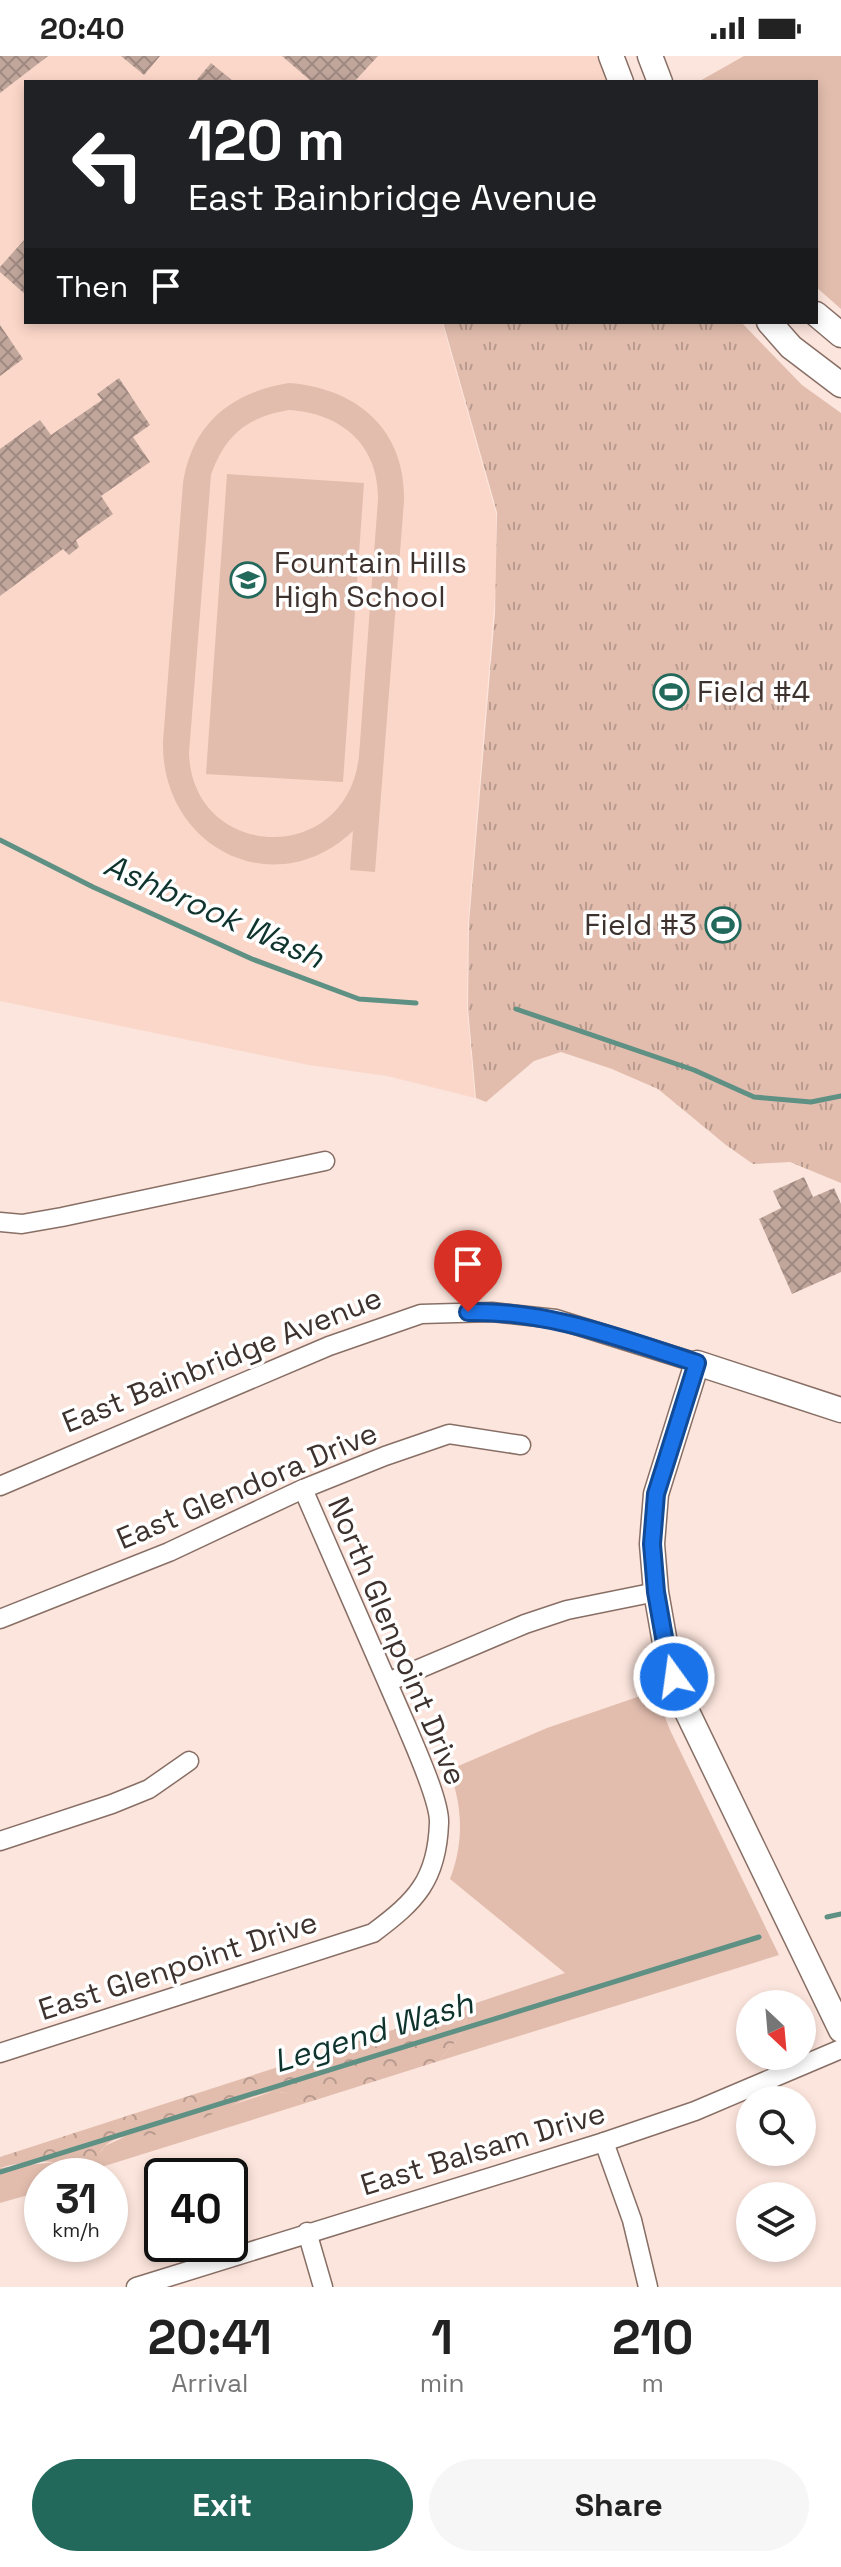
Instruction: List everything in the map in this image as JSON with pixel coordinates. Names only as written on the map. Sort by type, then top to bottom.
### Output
[{"type":"street","points":[[611,56],[620,80]]},
{"type":"street","points":[[650,56],[659,80]]},
{"type":"street","points":[[818,316],[841,335]]},
{"type":"street","points":[[771,324],[791,347],[841,385]]},
{"type":"street","points":[[0,1222],[35,1222],[325,1161]]},
{"type":"street","name":"East Bainbridge Avenue","points":[[0,1486],[329,1346],[421,1314],[492,1312],[556,1319],[841,1410]]},
{"type":"street","points":[[697,1363],[656,1494],[652,1544],[656,1592],[668,1660],[679,1695],[841,2030]]},
{"type":"street","name":"East Glendora Drive","points":[[0,1619],[169,1552],[303,1489],[449,1434],[521,1445]]},
{"type":"street","name":"North Glenpoint Drive","points":[[303,1489],[424,1768],[439,1820],[434,1858],[423,1888],[400,1913],[373,1933]]},
{"type":"street","points":[[388,1682],[525,1624],[567,1610],[656,1592]]},
{"type":"street","points":[[0,1841],[149,1789],[189,1761]]},
{"type":"street","name":"East Glenpoint Drive","points":[[0,2053],[373,1933]]},
{"type":"street","name":"East Balsam Drive","points":[[136,2287],[604,2142],[695,2111],[841,2049]]},
{"type":"street","points":[[604,2142],[632,2220],[648,2287]]},
{"type":"street","points":[[307,2232],[323,2287]]},
{"type":"shaded area","name":"Fountain Hills High School","points":[[0,56],[611,56],[620,80],[24,80],[24,324],[443,324],[496,513],[496,584],[468,924],[467,1008],[475,1098],[387,1076],[309,1065],[0,1001]]},
{"type":"green space","points":[[744,56],[841,56],[841,309],[818,289],[818,80],[702,80]]},
{"type":"green space","points":[[444,324],[743,324],[802,385],[841,413],[841,1183],[790,1162],[753,1164],[658,1089],[561,1052],[534,1061],[486,1102],[476,1098],[468,1008],[469,923],[495,613],[497,512]]},
{"type":"green space","points":[[289,383],[313,387],[336,393],[355,404],[386,433],[402,475],[404,501],[375,872],[350,870],[353,831],[322,853],[290,863],[258,863],[228,854],[202,836],[181,811],[167,779],[163,742],[183,483],[188,462],[205,428],[218,414],[232,403],[268,387]],"holes":[[[289,410],[308,412],[340,425],[353,435],[364,448],[377,480],[359,756],[348,792],[328,818],[301,833],[271,837],[241,831],[215,815],[197,789],[189,753],[211,475],[223,449],[250,423]]]},
{"type":"green space","points":[[227,474],[364,483],[343,782],[206,774]]},
{"type":"green space","points":[[655,1691],[670,1730],[779,1955],[439,2061],[459,2037],[473,2004],[565,1973],[450,1879],[458,1852],[460,1824],[457,1797],[449,1770],[547,1728]]},
{"type":"green space","points":[[473,2004],[459,2037],[439,2061],[306,2103],[285,2093],[271,2092],[173,2130],[117,2139],[103,2148],[98,2158],[24,2158],[24,2163],[0,2168],[0,2157]]},
{"type":"green space","points":[[274,2091],[290,2094],[306,2103],[128,2159],[97,2158],[105,2146],[126,2136],[158,2134]]},
{"type":"green space","points":[[24,2165],[24,2196],[0,2203],[0,2168]]},
{"type":"building","points":[[0,56],[48,56],[0,93]]},
{"type":"building","points":[[121,56],[160,56],[144,75]]},
{"type":"building","points":[[282,56],[378,56],[356,80],[310,80]]},
{"type":"building","points":[[211,63],[232,80],[197,80]]},
{"type":"building","points":[[24,240],[24,293],[0,272],[0,267]]},
{"type":"building","points":[[0,325],[23,359],[0,376]]},
{"type":"building","points":[[119,378],[150,425],[133,437],[150,462],[101,496],[113,514],[76,540],[79,547],[69,555],[63,549],[0,596],[0,449],[40,420],[51,435],[102,400],[97,394]]},
{"type":"building","points":[[804,1177],[813,1197],[834,1188],[841,1204],[841,1272],[792,1294],[759,1219],[781,1208],[773,1191]]},
{"type":"waterway","name":"Ashbrook Wash","points":[[0,840],[93,887],[252,959],[359,999],[416,1003]]},
{"type":"waterway","points":[[516,1009],[694,1070],[754,1097],[811,1102],[841,1096]]},
{"type":"waterway","name":"Legend Wash","points":[[827,1917],[841,1914]]},
{"type":"waterway","name":"Legend Wash","points":[[0,2172],[759,1937]]},
{"type":"place","name":"Fountain Hills High School","points":[[248,580]]},
{"type":"place","name":"Field #4","points":[[671,692]]},
{"type":"place","name":"Field #3","points":[[723,925]]},
{"type":"route","points":[[468,1312],[556,1319],[697,1363],[656,1494],[652,1544],[656,1592],[674,1677]]}]
